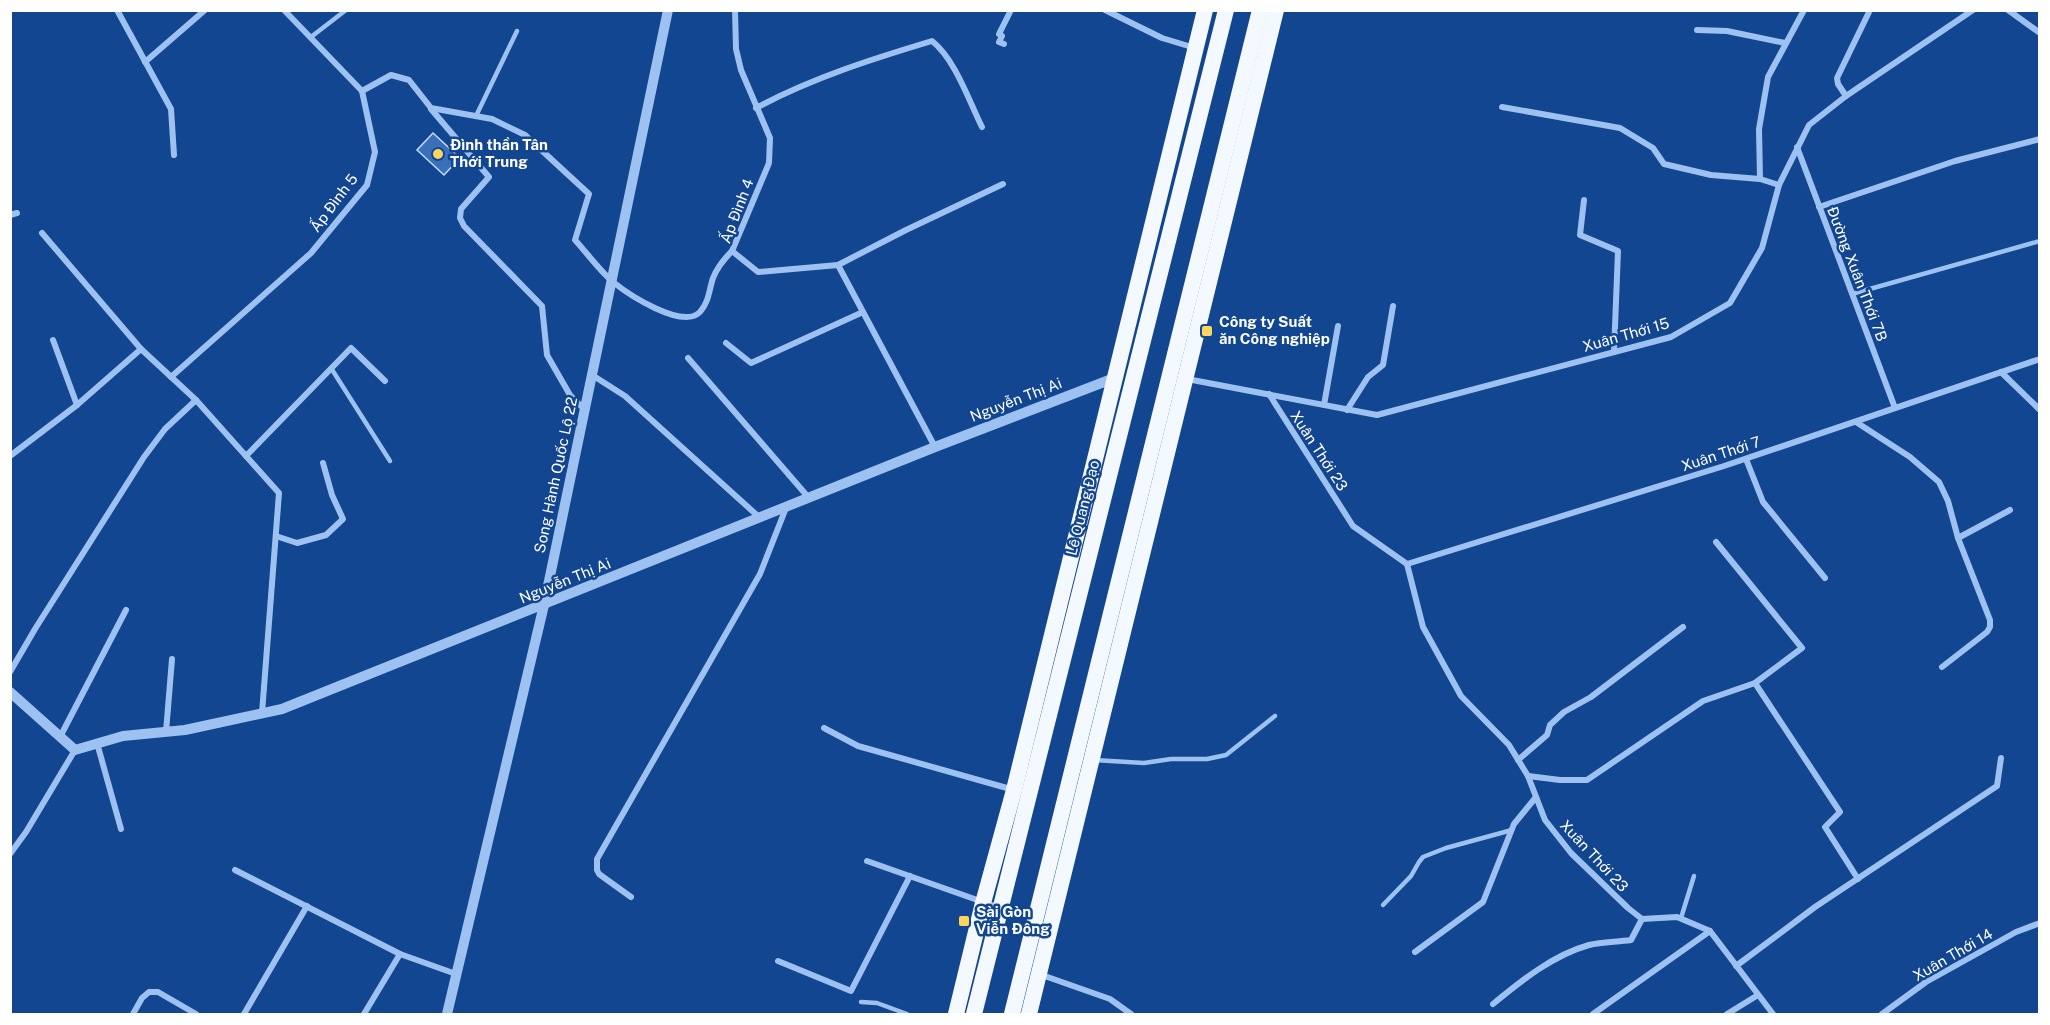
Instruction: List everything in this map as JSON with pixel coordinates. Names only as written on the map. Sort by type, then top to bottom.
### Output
[{"type":"highway","name":"Lê Quang Đạo","points":[[956,1014],[1117,378],[1205,10]]},
{"type":"highway","name":"Lê Quang Đạo","points":[[974,1014],[1226,10]]},
{"type":"highway","points":[[1012,1014],[1032,972],[1091,760],[1260,10]]},
{"type":"highway","points":[[1029,1014],[1032,972],[1178,377],[1276,10]]},
{"type":"street","points":[[117,10],[171,109],[174,155]]},
{"type":"street","points":[[145,62],[205,10]]},
{"type":"street","points":[[284,10],[362,91],[391,75],[409,81],[489,177],[461,209],[460,218],[464,226],[542,306],[547,355],[570,395],[585,410]]},
{"type":"street","name":"Ấp Đình 4","points":[[735,10],[736,49],[741,70],[770,138],[769,163],[732,251],[758,272],[838,265]]},
{"type":"street","points":[[1004,44],[999,42],[1002,36],[999,34],[1011,10]]},
{"type":"street","points":[[1105,10],[1162,38],[1195,49]]},
{"type":"street","points":[[1760,179],[1759,129],[1768,76],[1804,10]]},
{"type":"street","points":[[1846,96],[1837,78],[1869,10]]},
{"type":"street","name":"Xuân Thới 15","points":[[1178,377],[1377,415],[1671,337],[1730,303],[1761,248],[1779,184],[1809,125],[1846,96],[1973,10]]},
{"type":"street","points":[[2008,10],[2040,33]]},
{"type":"street","name":"Song Hành Quốc Lộ 22","points":[[447,1014],[544,605],[666,11]]},
{"type":"street","points":[[1697,30],[1727,31],[1785,43]]},
{"type":"street","points":[[756,108],[778,96],[837,72],[932,41],[941,48],[982,127]]},
{"type":"street","name":"Ấp Đình 5","points":[[171,377],[311,254],[367,185],[375,152],[362,91]]},
{"type":"street","points":[[1502,107],[1620,128],[1653,148],[1664,164],[1711,175],[1760,179],[1779,184]]},
{"type":"street","points":[[431,108],[492,119],[525,135],[588,194],[575,240],[612,281],[663,312],[688,318],[698,314],[705,305],[720,264],[732,251]]},
{"type":"street","points":[[1819,207],[1955,161],[2040,139]]},
{"type":"street","name":"Đường Xuân Thới 7B","points":[[1797,147],[1895,408]]},
{"type":"street","points":[[935,447],[838,265],[1003,184]]},
{"type":"street","points":[[1584,200],[1580,235],[1618,251],[1614,352]]},
{"type":"street","points":[[42,233],[141,349],[196,400],[279,493],[262,713]]},
{"type":"street","points":[[1347,410],[1368,377],[1383,365],[1393,306]]},
{"type":"street","points":[[726,343],[751,363],[863,312]]},
{"type":"street","points":[[1324,405],[1338,326]]},
{"type":"street","points":[[53,340],[77,405]]},
{"type":"street","points":[[246,456],[351,348],[385,381]]},
{"type":"street","points":[[10,456],[77,405],[141,349]]},
{"type":"street","points":[[688,358],[809,498]]},
{"type":"street","name":"Xuân Thới 7","points":[[1407,564],[1746,459],[2040,359]]},
{"type":"street","name":"Nguyễn Thị Ai","points":[[75,750],[123,736],[185,730],[282,709],[935,447],[1136,371]]},
{"type":"street","points":[[2001,372],[2040,410]]},
{"type":"street","points":[[592,375],[625,396],[760,518]]},
{"type":"street","name":"Xuân Thới 23","points":[[1269,394],[1353,526],[1407,564],[1423,627],[1461,696],[1509,745],[1528,776],[1545,820],[1571,853],[1642,919]]},
{"type":"street","points":[[10,672],[144,457],[165,429],[196,400]]},
{"type":"street","points":[[1856,423],[1910,457],[1939,482],[1948,501],[1958,538],[1990,620],[1990,627],[1987,632],[1942,666]]},
{"type":"street","points":[[1746,459],[1763,502],[1825,578]]},
{"type":"street","points":[[276,536],[297,543],[326,535],[343,519],[332,495],[323,463]]},
{"type":"street","points":[[631,897],[599,874],[597,859],[760,574],[786,507]]},
{"type":"street","points":[[1958,538],[2010,510]]},
{"type":"street","points":[[1528,776],[1560,780],[1587,780],[1703,701],[1755,683],[1802,648],[1716,542]]},
{"type":"street","points":[[60,737],[126,610]]},
{"type":"street","points":[[1518,760],[1546,735],[1550,725],[1564,712],[1592,697],[1683,627]]},
{"type":"street","points":[[166,732],[172,659]]},
{"type":"street","points":[[1755,683],[1839,812],[1825,827],[1858,879]]},
{"type":"street","points":[[10,692],[75,750],[26,832],[10,854]]},
{"type":"street","points":[[824,728],[858,746],[1014,790]]},
{"type":"street","points":[[97,743],[121,829]]},
{"type":"street","points":[[1736,966],[1815,907],[1997,786],[2001,758]]},
{"type":"street","points":[[1415,952],[1483,902],[1514,824],[1536,797]]},
{"type":"street","points":[[867,861],[1000,908]]},
{"type":"street","points":[[235,870],[399,954],[456,975]]},
{"type":"street","points":[[778,961],[851,991],[910,876]]},
{"type":"street","points":[[244,1014],[307,906]]},
{"type":"street","points":[[1493,1004],[1522,981],[1562,956],[1590,945],[1631,940],[1642,919],[1677,917],[1710,931],[1773,1014]]},
{"type":"street","name":"Xuân Thới 14","points":[[1882,1014],[1926,982],[2016,932],[2040,923]]},
{"type":"street","points":[[1593,1014],[1710,931]]},
{"type":"street","points":[[364,1014],[399,954]]},
{"type":"street","points":[[1032,972],[1110,999],[1131,1014]]},
{"type":"street","points":[[133,1014],[142,998],[149,992],[158,992],[196,1014]]},
{"type":"street","points":[[1727,1014],[1758,995]]},
{"type":"lane","points":[[311,37],[346,10]]},
{"type":"lane","points":[[476,116],[517,31]]},
{"type":"lane","points":[[1852,294],[2040,241]]},
{"type":"lane","points":[[331,368],[390,461]]},
{"type":"lane","points":[[1091,760],[1144,763],[1172,759],[1207,759],[1226,755],[1275,716]]},
{"type":"lane","points":[[1383,905],[1411,876],[1424,857],[1446,848],[1512,830]]},
{"type":"lane","points":[[1681,918],[1694,876]]},
{"type":"lane","points":[[861,1002],[877,1003],[907,1014]]},
{"type":"building","name":"Đình thần Tân Thới Trung","points":[[433,133],[460,158],[444,175],[417,150]]},
{"type":"place","name":"Đình thần Tân Thới Trung","points":[[438,154]]},
{"type":"place","name":"Công ty Suất ăn Công nghiệp","points":[[1207,331]]},
{"type":"place","name":"Sài Gòn Viễn Đông","points":[[964,921]]}]
